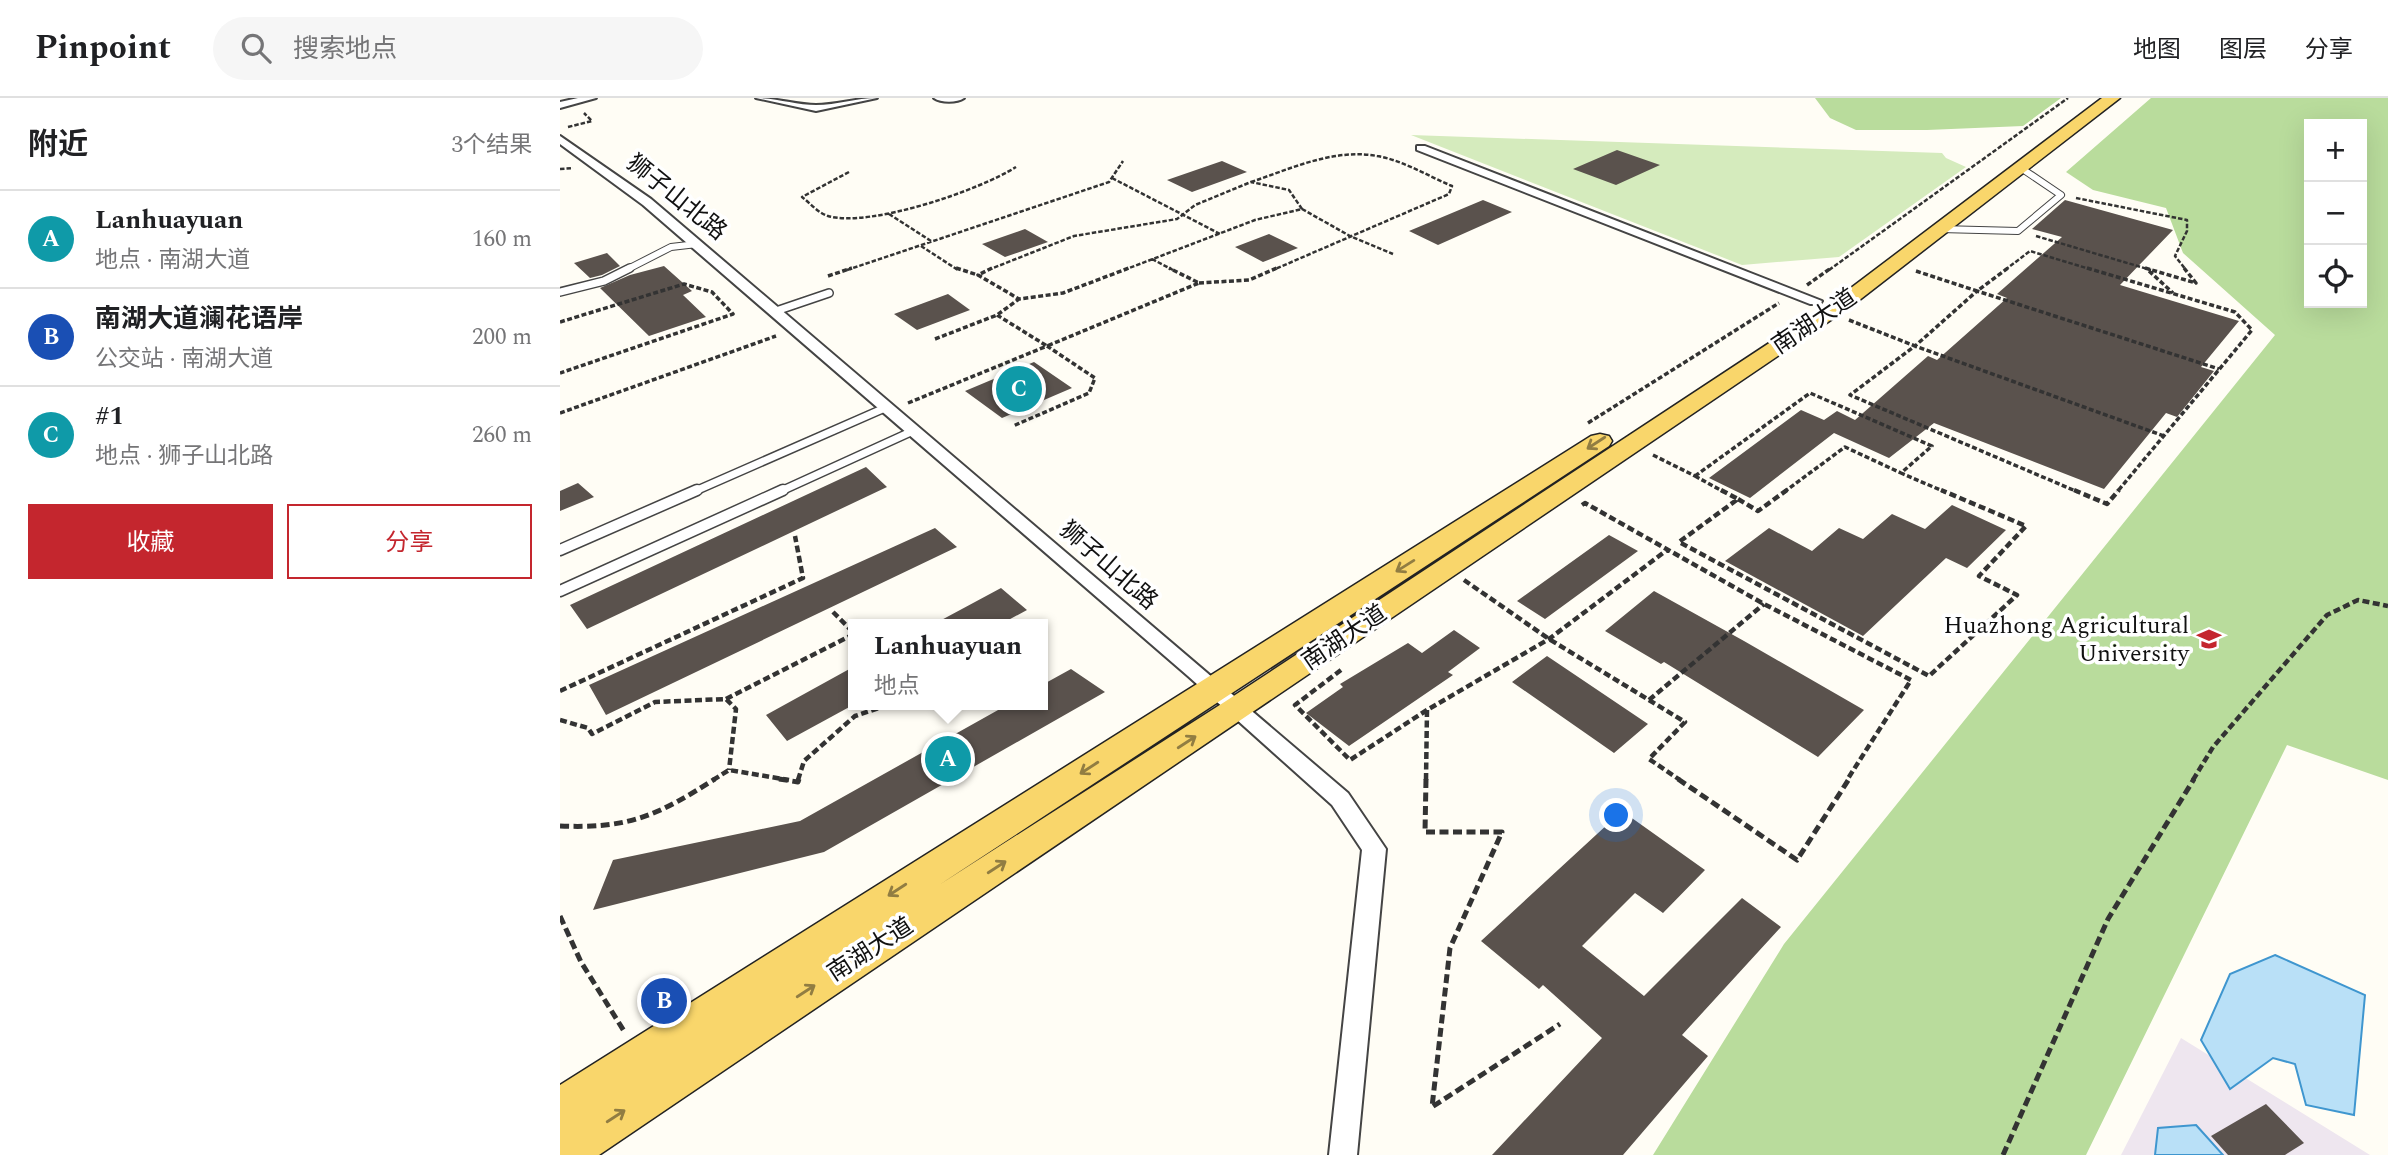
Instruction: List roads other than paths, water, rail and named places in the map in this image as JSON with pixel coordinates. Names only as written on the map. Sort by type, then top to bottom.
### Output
[{"type":"main road","name":"南湖大道","points":[[560,1155],[1320,653],[1813,302],[1979,188],[2095,98]]},
{"type":"main road","name":"南湖大道","points":[[560,1108],[1813,302],[1895,264],[2112,98]]},
{"type":"street","points":[[560,105],[591,98]]},
{"type":"street","points":[[761,98],[816,108],[872,98]]},
{"type":"street","points":[[939,98],[959,98]]},
{"type":"street","name":"狮子山北路","points":[[560,139],[647,202],[915,430],[1340,799],[1374,849],[1343,1155]]},
{"type":"street","points":[[1421,148],[1813,302]]},
{"type":"lane","points":[[1940,229],[2018,231],[2061,195],[2021,168]]},
{"type":"lane","points":[[560,292],[604,281],[671,247],[696,244]]},
{"type":"lane","points":[[776,312],[829,293]]},
{"type":"lane","points":[[560,550],[889,408]]},
{"type":"lane","points":[[560,591],[915,430]]},
{"type":"water","points":[[2275,955],[2365,995],[2354,1115],[2306,1105],[2295,1064],[2273,1058],[2230,1089],[2201,1040],[2230,974]]},
{"type":"water","points":[[2196,1125],[2223,1155],[2155,1155],[2158,1128]]},
{"type":"place","name":"#1","points":[[1019,389]]},
{"type":"place","name":"Huazhong Agricultural University","points":[[2209,639]]},
{"type":"place","name":"Lanhuayuan","points":[[948,759]]},
{"type":"place","name":"南湖大道澜花语岸","points":[[664,1001]]}]
